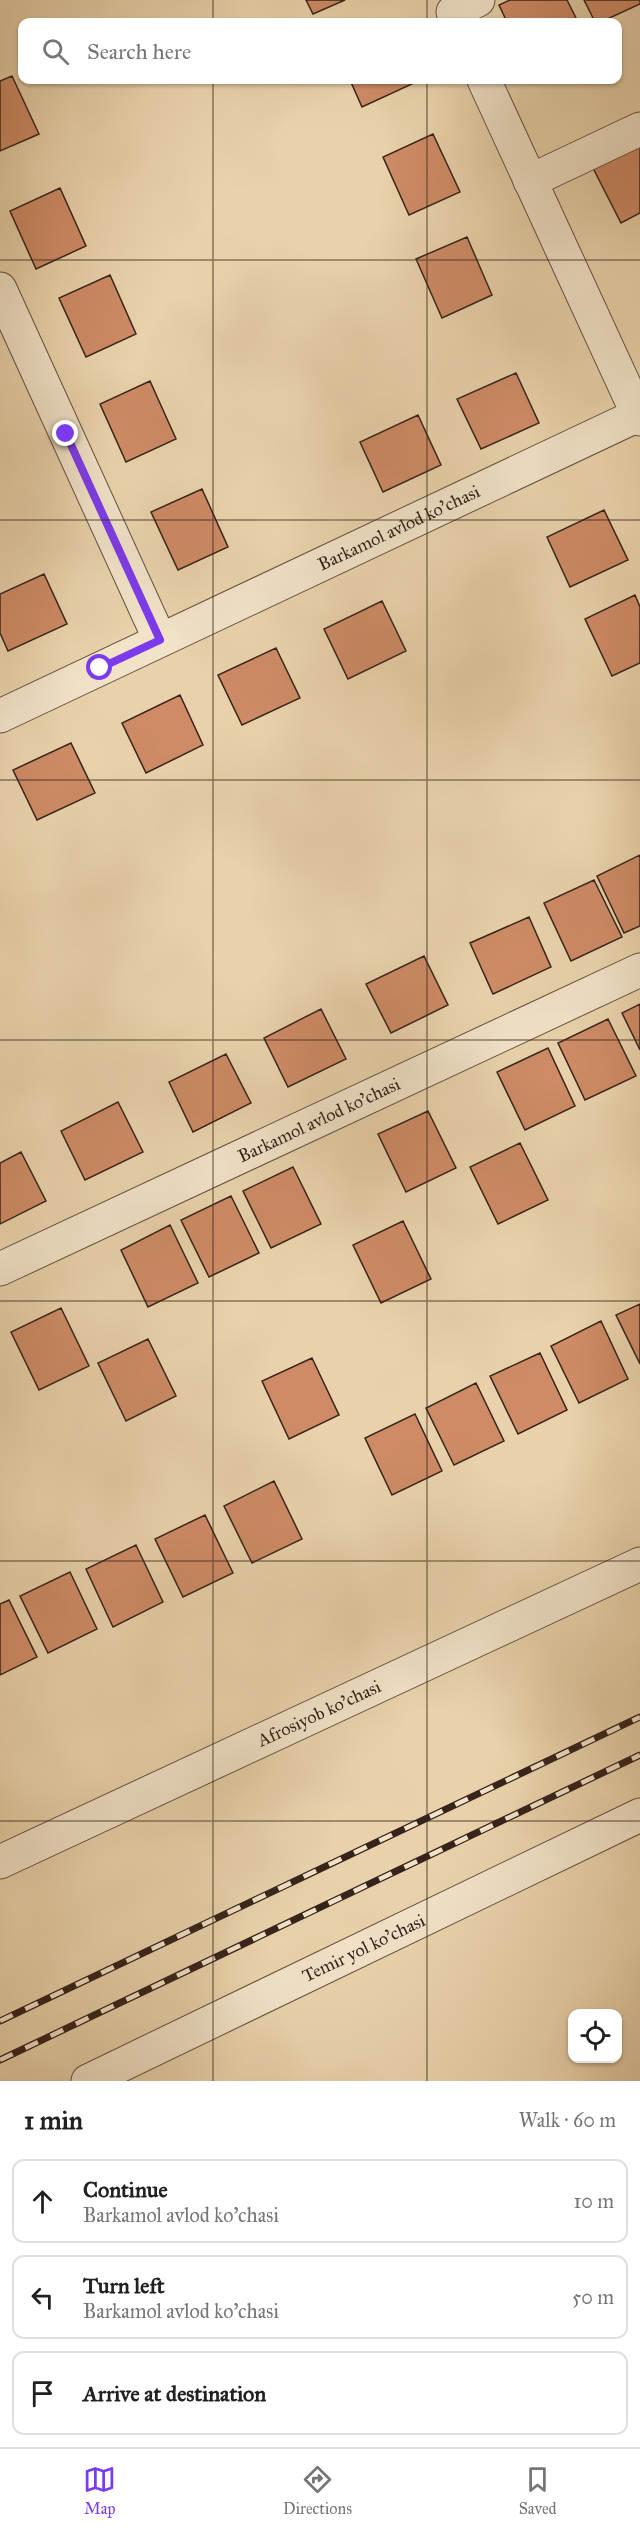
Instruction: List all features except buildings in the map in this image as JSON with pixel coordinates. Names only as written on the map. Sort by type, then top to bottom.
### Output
[{"type":"street","name":"Barkamol avlod ko'chasi","points":[[0,716],[639,417],[486,84]]},
{"type":"street","points":[[530,181],[640,129]]},
{"type":"street","points":[[0,289],[160,640]]},
{"type":"street","name":"Barkamol avlod ko'chasi","points":[[0,1269],[640,970]]},
{"type":"street","name":"Afrosiyob ko'chasi","points":[[0,1863],[640,1564]]},
{"type":"street","name":"Temir yol ko'chasi","points":[[88,2081],[640,1815]]},
{"type":"railway","points":[[0,2021],[640,1717]]},
{"type":"railway","points":[[0,2060],[640,1755]]},
{"type":"route","points":[[66,434],[160,640],[100,668]]}]
